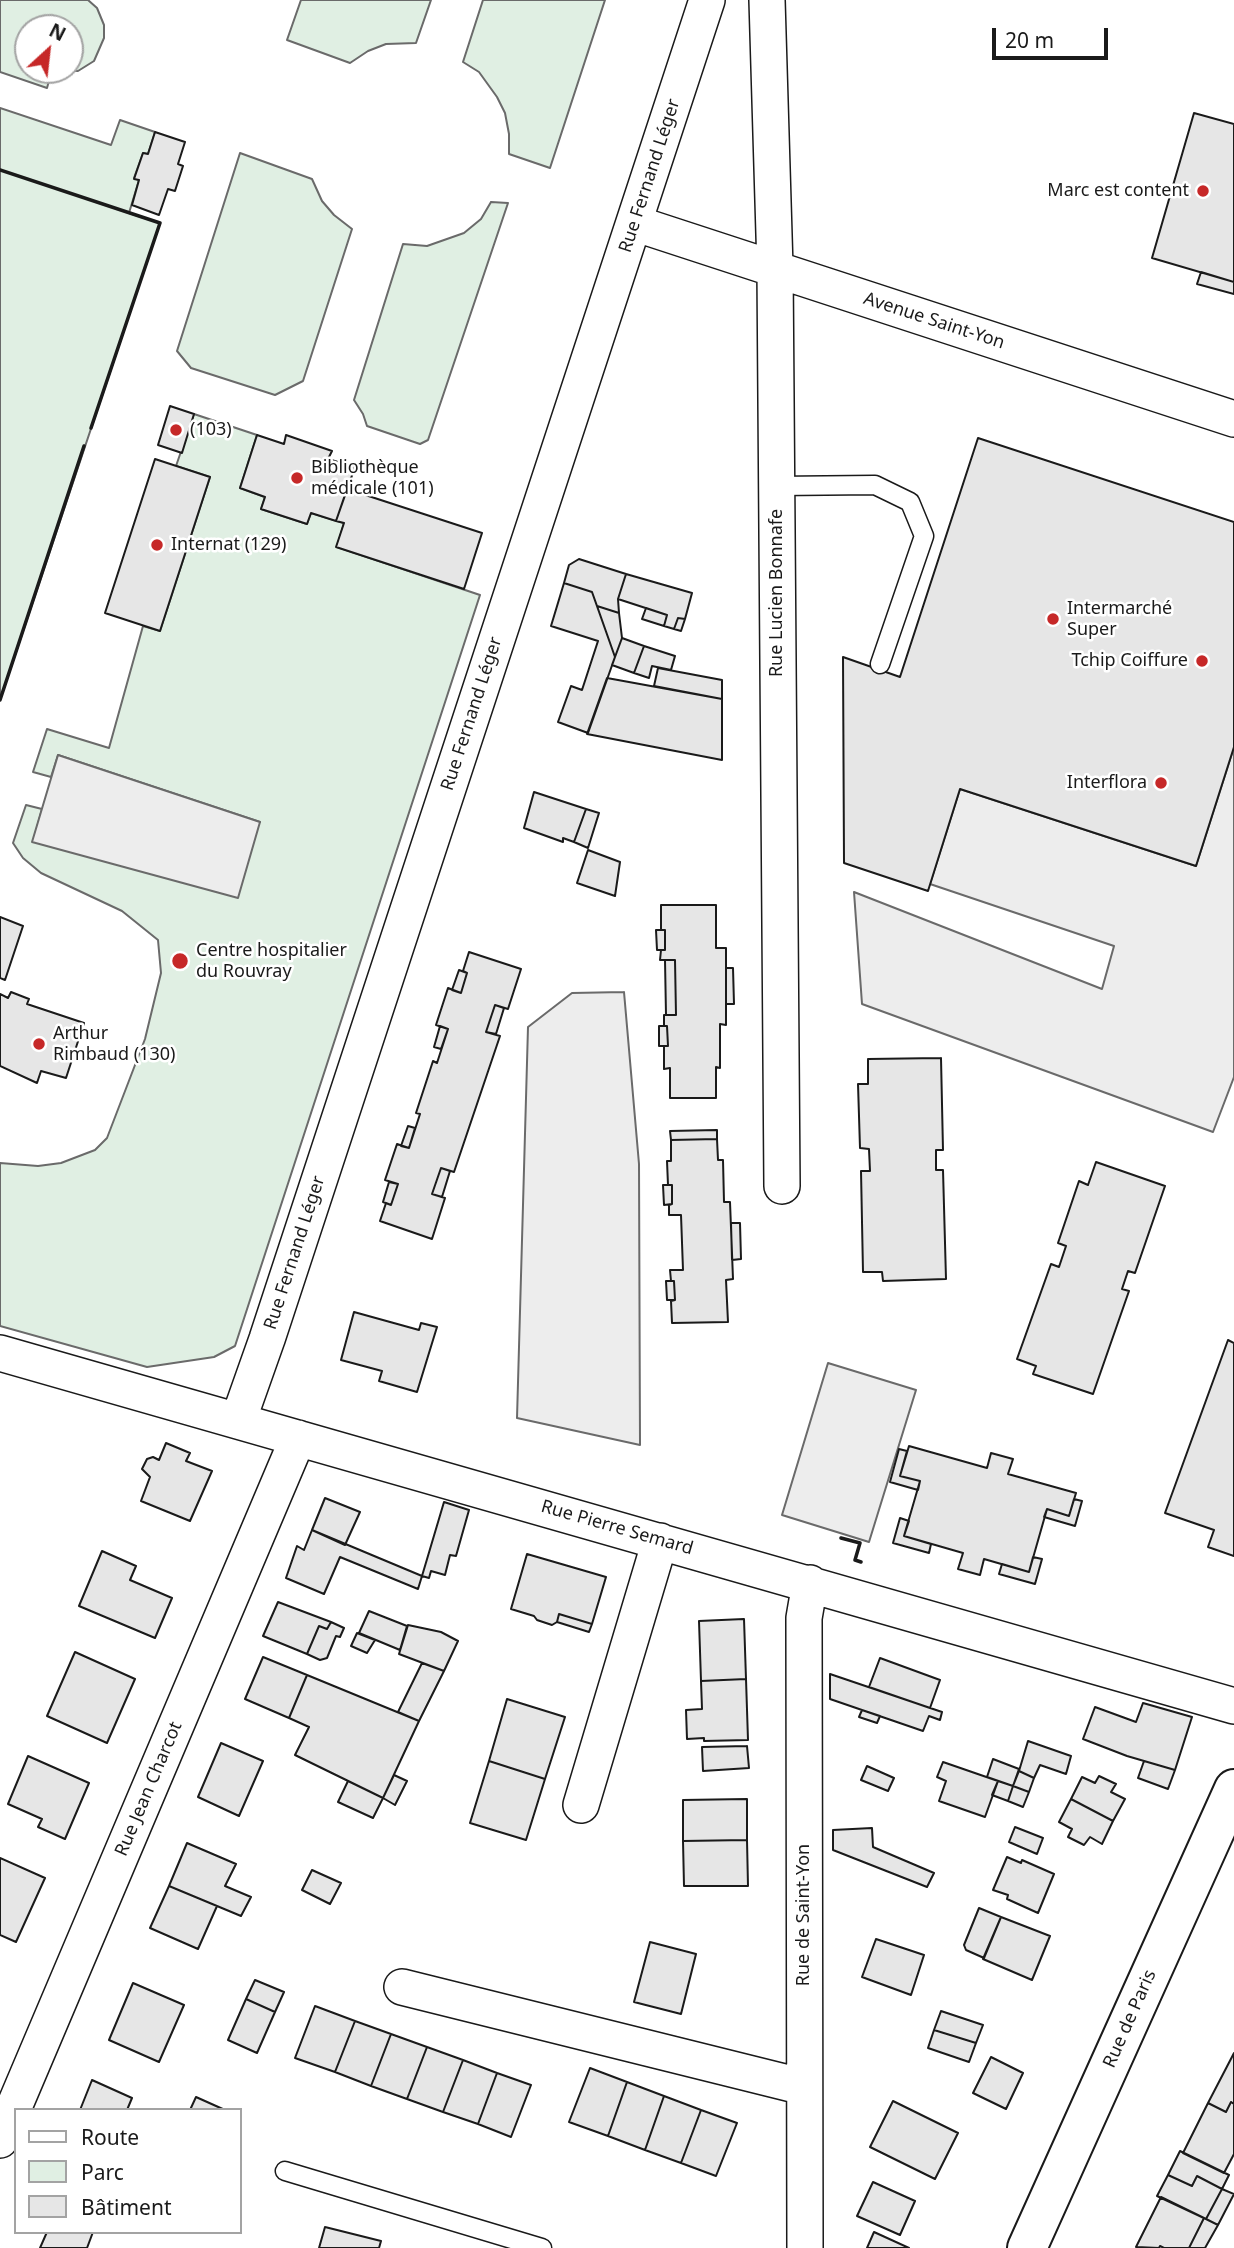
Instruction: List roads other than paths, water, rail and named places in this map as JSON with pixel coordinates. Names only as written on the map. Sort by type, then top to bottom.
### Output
[{"type":"main road","name":"Rue de Paris","points":[[1027,2248],[1234,1789]]},
{"type":"street","name":"Rue Lucien Bonnafe","points":[[767,0],[775,268],[782,1186]]},
{"type":"street","name":"Rue Fernand Léger","points":[[238,1421],[707,3]]},
{"type":"street","name":"Avenue Saint-Yon","points":[[634,223],[1234,419]]},
{"type":"street","name":"Rue Pierre Semard","points":[[0,1353],[1234,1706]]},
{"type":"street","name":"Rue Jean Charcot","points":[[0,2140],[298,1438]]},
{"type":"street","points":[[581,1805],[660,1541]]},
{"type":"street","name":"Rue de Saint-Yon","points":[[805,2248],[804,1618],[810,1583]]},
{"type":"street","points":[[402,1987],[804,2087]]},
{"type":"lane","points":[[776,486],[875,485],[911,502],[924,537],[880,664]]},
{"type":"lane","points":[[285,2172],[542,2248]]},
{"type":"place","name":"Marc est content","points":[[1203,191]]},
{"type":"place","name":"(103)","points":[[176,430]]},
{"type":"place","name":"Bibliothèque médicale (101)","points":[[297,478]]},
{"type":"place","name":"Internat (129)","points":[[157,545]]},
{"type":"place","name":"Intermarché Super","points":[[1053,619]]},
{"type":"place","name":"Tchip Coiffure","points":[[1202,661]]},
{"type":"place","name":"Interflora","points":[[1161,783]]},
{"type":"place","name":"Centre hospitalier du Rouvray","points":[[180,961]]},
{"type":"place","name":"Arthur Rimbaud (130)","points":[[39,1044]]}]
